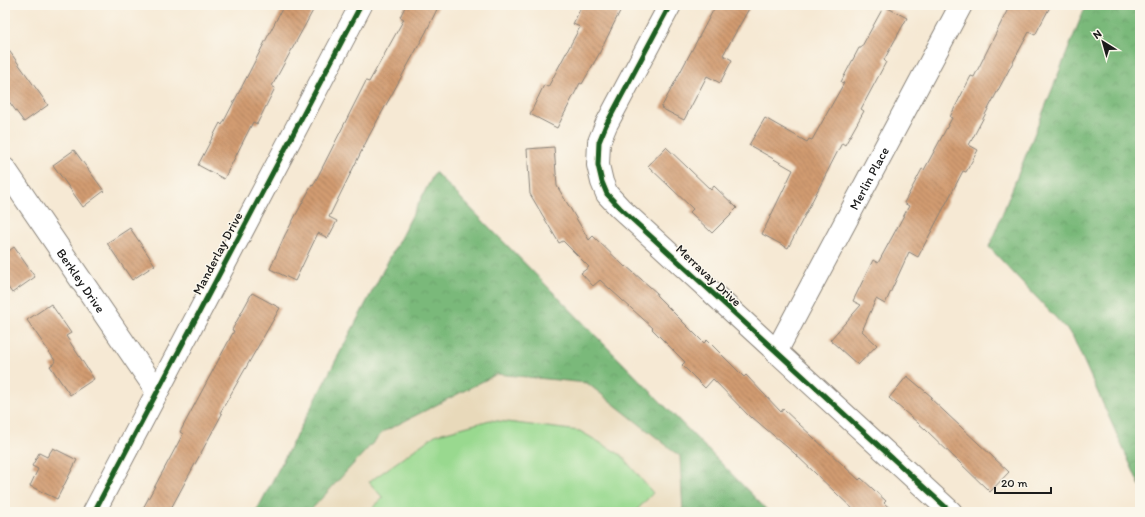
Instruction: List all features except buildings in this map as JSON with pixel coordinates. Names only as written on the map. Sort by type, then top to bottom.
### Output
[{"type":"street","name":"Manderlay Drive","points":[[94,512],[361,5]]},
{"type":"street","name":"Merravay Drive","points":[[670,5],[599,142],[598,165],[602,182],[607,194],[620,208],[951,512]]},
{"type":"street","name":"Merlin Place","points":[[776,352],[961,5]]},
{"type":"street","name":"Berkley Drive","points":[[5,169],[157,392]]},
{"type":"shaded area","points":[[435,172],[769,512],[256,512]]},
{"type":"green space","points":[[1086,5],[1140,5],[1140,486],[1072,335],[989,247]]},
{"type":"green space","points":[[435,172],[769,512],[683,512],[680,456],[587,383],[497,374],[383,432],[309,512],[256,512]]},
{"type":"green space","points":[[490,420],[580,431],[621,455],[653,493],[635,512],[368,512],[383,498],[369,482],[435,435]]},
{"type":"cycle path","points":[[94,512],[361,5]]},
{"type":"cycle path","points":[[670,5],[606,125],[599,142],[598,165],[602,182],[607,194],[620,208],[951,512]]}]
